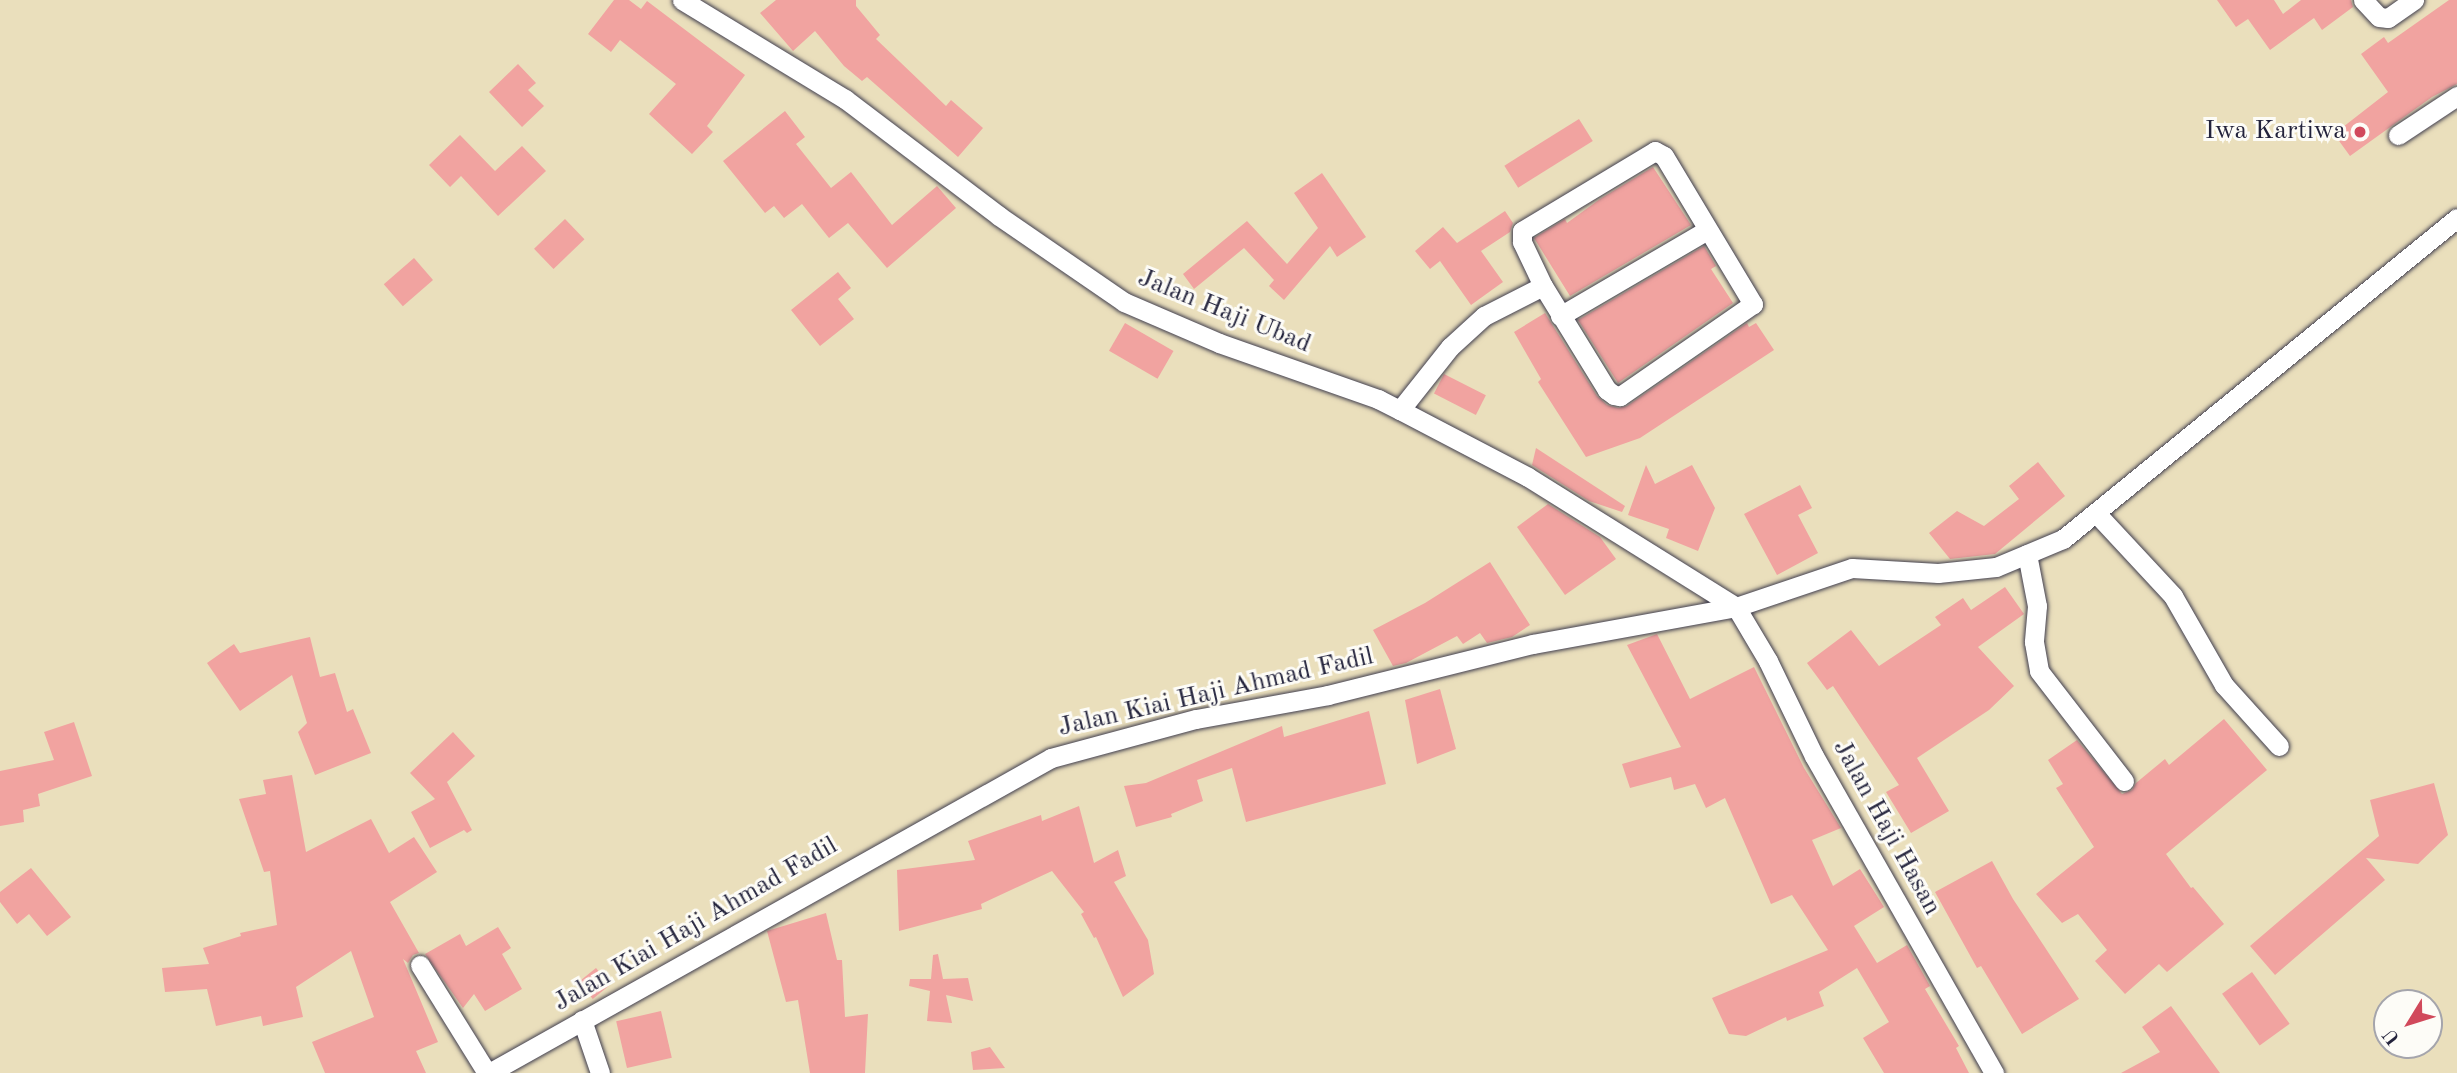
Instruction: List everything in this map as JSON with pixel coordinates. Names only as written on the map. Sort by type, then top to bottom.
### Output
[{"type":"street","name":"Jalan Haji Ubad","points":[[682,0],[845,99],[999,216],[1124,302],[1219,343],[1378,399],[1528,477],[1736,607]]},
{"type":"street","points":[[2364,0],[2379,18],[2388,18],[2414,0]]},
{"type":"street","points":[[2398,135],[2457,96]]},
{"type":"street","points":[[1651,152],[1664,156],[1752,300],[1751,308],[1620,396],[1607,390],[1543,286],[1522,242],[1522,231],[1651,152]]},
{"type":"street","name":"Jalan Kiai Haji Ahmad Fadil","points":[[488,1073],[1051,758],[1196,719],[1328,695],[1532,644],[1736,607],[1852,568],[1938,573],[1996,566],[2063,539],[2457,218]]},
{"type":"street","points":[[1560,316],[1707,230]]},
{"type":"street","points":[[1400,410],[1450,347],[1485,316],[1543,286]]},
{"type":"street","points":[[2096,513],[2173,596],[2224,685],[2279,746]]},
{"type":"street","points":[[2027,554],[2037,606],[2034,642],[2039,671],[2124,781]]},
{"type":"street","name":"Jalan Haji Hasan","points":[[1736,607],[1768,661],[1814,756],[1994,1073]]},
{"type":"street","points":[[420,965],[488,1073]]},
{"type":"street","points":[[582,1020],[600,1073]]},
{"type":"building","points":[[614,0],[629,0],[641,9],[647,1],[745,75],[707,126],[713,132],[692,154],[649,114],[676,84],[620,40],[611,52],[588,34]]},
{"type":"building","points":[[776,0],[856,0],[856,6],[880,35],[876,39],[946,106],[951,100],[983,128],[958,157],[867,77],[862,81],[844,66],[815,31],[793,51],[760,13]]},
{"type":"building","points":[[2217,0],[2274,0],[2283,14],[2301,0],[2351,0],[2353,7],[2322,30],[2314,18],[2270,50],[2248,19],[2236,27]]},
{"type":"building","points":[[2449,0],[2457,0],[2457,84],[2432,97],[2350,156],[2334,134],[2388,92],[2361,54],[2384,37],[2388,43]]},
{"type":"building","points":[[518,64],[536,83],[528,90],[544,106],[522,127],[489,92]]},
{"type":"building","points":[[785,111],[805,137],[796,144],[831,188],[851,172],[892,225],[937,186],[956,208],[887,268],[848,223],[829,238],[802,204],[784,218],[774,206],[765,213],[723,161]]},
{"type":"building","points":[[1579,119],[1593,141],[1518,188],[1504,166]]},
{"type":"building","points":[[460,135],[495,171],[522,146],[546,171],[498,216],[461,176],[450,187],[429,165]]},
{"type":"building","points":[[1653,167],[1691,225],[1570,296],[1534,238],[1565,219],[1567,223],[1600,199]]},
{"type":"building","points":[[1322,173],[1366,237],[1337,257],[1330,246],[1284,300],[1269,286],[1274,280],[1244,248],[1194,289],[1183,274],[1247,221],[1287,264],[1318,228],[1294,193]]},
{"type":"building","points":[[1505,211],[1513,223],[1510,232],[1481,251],[1503,282],[1471,305],[1440,261],[1430,269],[1415,251],[1443,227],[1457,243]]},
{"type":"building","points":[[565,219],[584,239],[554,269],[534,249]]},
{"type":"building","points":[[1704,246],[1716,266],[1711,269],[1733,303],[1618,383],[1578,320]]},
{"type":"building","points":[[414,258],[433,280],[403,306],[384,284]]},
{"type":"building","points":[[838,272],[851,288],[838,299],[854,319],[820,346],[791,310]]},
{"type":"building","points":[[1545,313],[1597,396],[1607,405],[1618,408],[1627,406],[1747,323],[1749,327],[1756,323],[1774,350],[1640,438],[1586,457],[1538,382],[1541,379],[1514,332]]},
{"type":"building","points":[[1125,323],[1173,351],[1157,379],[1109,351]]},
{"type":"building","points":[[1444,374],[1486,395],[1476,415],[1434,394]]},
{"type":"building","points":[[1536,448],[1625,506],[1622,512],[1589,501],[1532,465]]},
{"type":"building","points":[[2038,462],[2065,496],[1995,554],[1950,559],[1929,533],[1957,511],[1984,526],[2019,499],[2009,486]]},
{"type":"building","points":[[1646,465],[1655,484],[1692,465],[1715,508],[1698,551],[1666,538],[1669,529],[1628,515]]},
{"type":"building","points":[[1800,485],[1812,508],[1798,515],[1818,553],[1777,575],[1744,514]]},
{"type":"building","points":[[1548,504],[1600,537],[1616,559],[1565,595],[1517,527]]},
{"type":"building","points":[[1490,562],[1530,625],[1512,637],[1487,643],[1480,633],[1463,644],[1457,636],[1406,663],[1393,666],[1373,630],[1425,603]]},
{"type":"building","points":[[2005,587],[2024,614],[1978,647],[2014,686],[1989,710],[1917,758],[1949,811],[1911,833],[1886,792],[1899,785],[1833,686],[1827,690],[1807,663],[1851,630],[1879,666],[1941,625],[1935,617],[1963,598],[1971,610]]},
{"type":"building","points":[[1657,634],[1690,699],[1754,667],[1804,768],[1841,828],[1812,840],[1833,886],[1860,869],[1884,907],[1854,926],[1877,963],[1907,945],[1930,986],[1925,989],[1959,1046],[1956,1048],[1969,1073],[1884,1073],[1863,1038],[1889,1022],[1857,968],[1819,992],[1824,1006],[1787,1021],[1786,1017],[1746,1036],[1729,1034],[1712,998],[1828,950],[1792,895],[1771,904],[1725,798],[1706,808],[1695,784],[1674,790],[1671,777],[1630,788],[1622,764],[1681,747],[1627,645]]},
{"type":"building","points":[[310,637],[320,677],[335,673],[347,712],[353,709],[371,753],[315,775],[298,732],[307,723],[292,675],[240,711],[207,663],[234,644],[240,653]]},
{"type":"building","points":[[1440,689],[1456,749],[1417,764],[1405,700]]},
{"type":"building","points":[[1369,711],[1386,784],[1246,822],[1232,768],[1197,780],[1203,801],[1171,814],[1172,817],[1136,827],[1124,786],[1146,783],[1282,726],[1284,737]]},
{"type":"building","points":[[2224,719],[2267,770],[2166,854],[2191,888],[2193,887],[2224,924],[2167,972],[2159,964],[2125,994],[2095,961],[2107,950],[2078,914],[2062,923],[2036,894],[2094,847],[2056,788],[2063,784],[2048,760],[2077,740],[2122,794],[2132,790],[2136,783],[2165,759],[2169,765]]},
{"type":"building","points":[[74,722],[92,776],[38,794],[40,806],[23,810],[24,822],[0,826],[0,771],[54,760],[44,732]]},
{"type":"building","points":[[453,732],[475,756],[447,782],[472,830],[467,833],[464,830],[430,848],[411,812],[435,799],[410,773]]},
{"type":"building","points":[[292,775],[306,852],[371,819],[389,853],[414,837],[437,872],[390,902],[419,953],[413,955],[408,963],[403,959],[438,1042],[416,1051],[426,1073],[325,1073],[312,1042],[374,1017],[351,951],[296,987],[303,1017],[263,1026],[261,1016],[216,1026],[207,989],[165,992],[162,968],[209,964],[203,948],[241,936],[240,933],[277,925],[270,871],[264,872],[239,799],[266,794],[263,780]]},
{"type":"building","points":[[2434,783],[2448,835],[2418,864],[2366,858],[2385,880],[2275,975],[2250,946],[2379,836],[2370,800]]},
{"type":"building","points":[[1079,806],[1094,863],[1118,850],[1126,876],[1114,882],[1148,940],[1154,974],[1123,997],[1096,937],[1094,938],[1081,914],[1084,912],[1052,871],[981,904],[982,909],[899,931],[897,870],[975,860],[968,841],[1041,815],[1042,821]]},
{"type":"building","points":[[1992,861],[2013,899],[2079,999],[2022,1034],[1981,966],[1977,968],[1935,892]]},
{"type":"building","points":[[31,868],[71,917],[47,936],[29,914],[17,924],[0,902],[0,892]]},
{"type":"building","points":[[826,913],[837,960],[842,960],[845,1017],[868,1014],[865,1073],[810,1073],[798,1000],[786,1002],[767,931]]},
{"type":"building","points":[[498,927],[511,948],[502,954],[522,989],[485,1011],[474,994],[463,1008],[425,954],[460,934],[466,946]]},
{"type":"building","points":[[938,954],[943,979],[968,978],[973,1001],[946,995],[952,1023],[927,1021],[930,991],[909,986],[910,979],[931,979],[933,955]]},
{"type":"building","points":[[596,968],[610,985],[593,999],[579,982]]},
{"type":"building","points":[[2252,972],[2290,1024],[2260,1046],[2222,994]]},
{"type":"building","points":[[2171,1006],[2220,1073],[2121,1073],[2160,1052],[2142,1027]]},
{"type":"building","points":[[661,1011],[672,1058],[627,1068],[616,1021]]},
{"type":"building","points":[[990,1047],[1005,1068],[973,1070],[971,1052]]},
{"type":"place","name":"Iwa Kartiwa","points":[[2360,132]]}]
